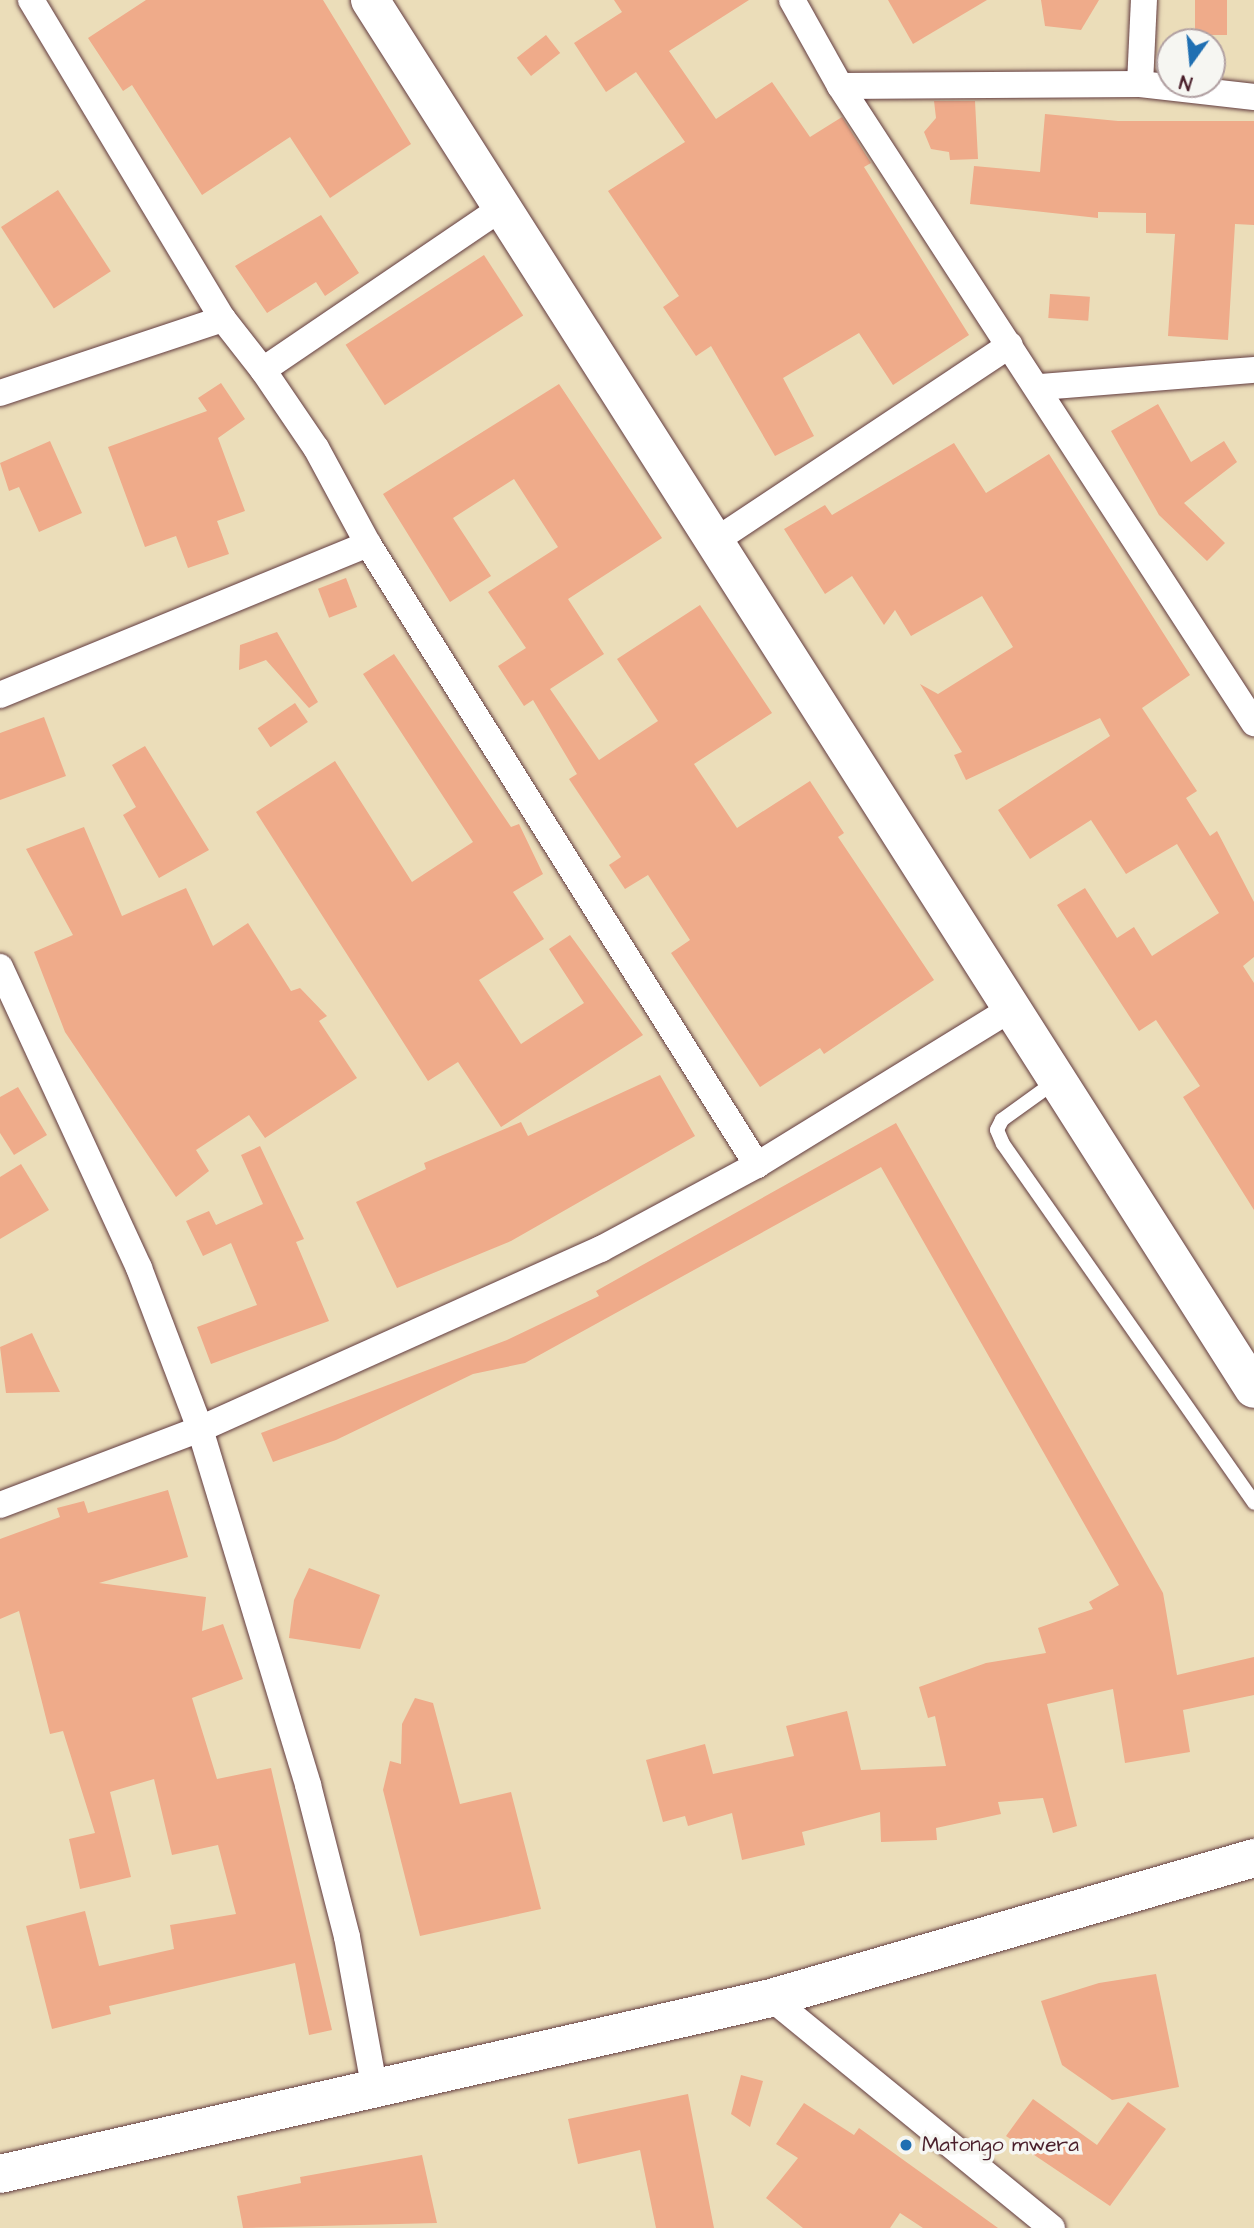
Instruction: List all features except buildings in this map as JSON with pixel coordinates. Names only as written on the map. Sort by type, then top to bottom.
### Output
[{"type":"main road","points":[[370,0],[506,205],[715,541],[1254,1389]]},
{"type":"main road","points":[[0,2174],[375,2091],[771,1998],[1254,1858]]},
{"type":"street","points":[[31,0],[223,319],[263,370],[316,448],[368,544],[757,1165]]},
{"type":"street","points":[[792,0],[840,86],[1010,345],[1041,387],[1254,723]]},
{"type":"street","points":[[1140,84],[1142,2]]},
{"type":"street","points":[[840,86],[1140,84],[1254,97]]},
{"type":"street","points":[[263,370],[506,205]]},
{"type":"street","points":[[0,393],[223,319]]},
{"type":"street","points":[[715,541],[1010,345]]},
{"type":"street","points":[[1041,387],[1254,370]]},
{"type":"street","points":[[0,695],[368,544]]},
{"type":"street","points":[[0,967],[139,1268],[200,1429],[308,1785],[347,1937],[375,2091]]},
{"type":"street","points":[[0,1505],[200,1429],[601,1249],[757,1165],[1013,1008]]},
{"type":"street","points":[[771,1998],[1052,2228]]},
{"type":"lane","points":[[1059,1079],[1002,1121],[997,1130],[1003,1144],[1254,1503]]},
{"type":"place","name":"Matongo mwera","points":[[906,2145]]}]
